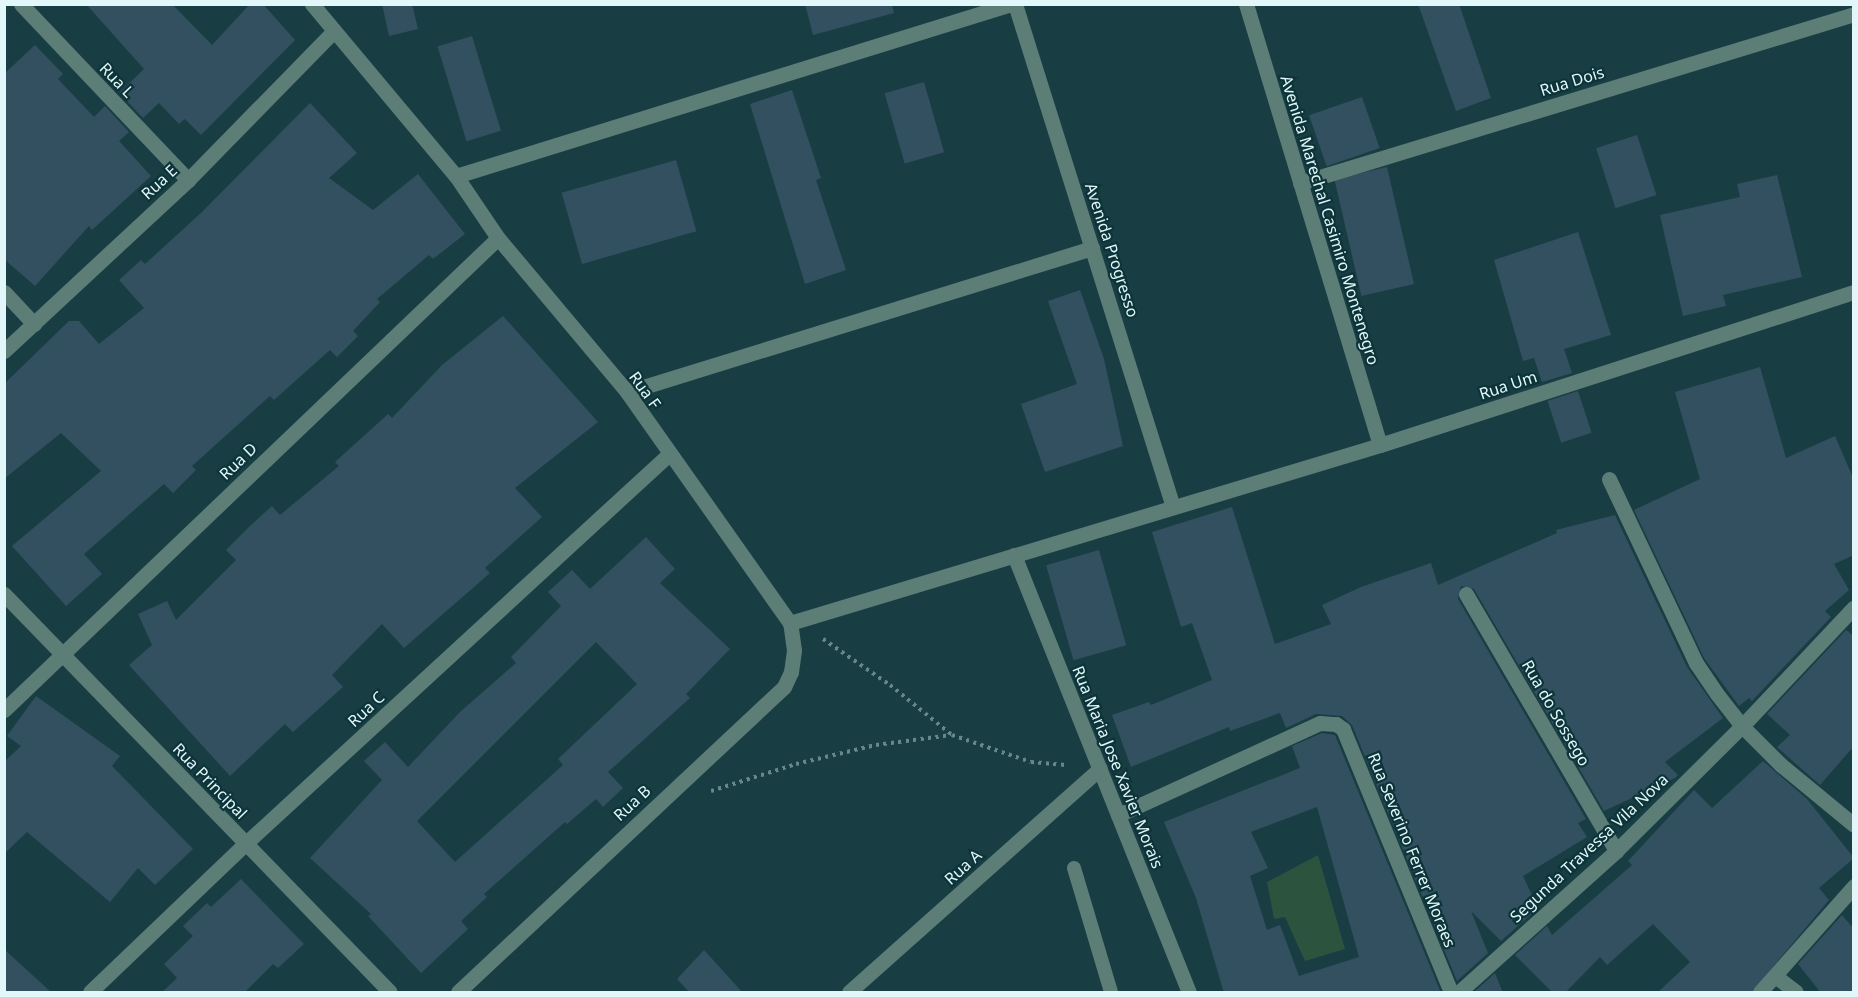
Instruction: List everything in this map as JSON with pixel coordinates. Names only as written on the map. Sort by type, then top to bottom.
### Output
[{"type":"street","name":"Rua L","points":[[21,4],[188,180]]},
{"type":"street","name":"Rua F","points":[[312,4],[333,32],[456,176],[498,238],[627,393],[668,455],[790,623]]},
{"type":"street","points":[[456,176],[1013,4]]},
{"type":"street","name":"Avenida Progresso","points":[[1013,4],[1173,507]]},
{"type":"street","name":"Avenida Marechal Casimiro Montenegro","points":[[1246,4],[1380,445]]},
{"type":"street","name":"Rua Dois","points":[[1300,183],[1854,14]]},
{"type":"street","name":"Rua E","points":[[4,351],[188,180],[333,32]]},
{"type":"street","name":"Rua D","points":[[4,710],[498,238]]},
{"type":"street","points":[[627,393],[1092,248]]},
{"type":"street","points":[[4,292],[34,324]]},
{"type":"street","name":"Rua Um","points":[[1014,555],[1380,445],[1854,292]]},
{"type":"street","name":"Rua C","points":[[90,993],[246,843],[668,455]]},
{"type":"street","points":[[1609,479],[1696,663],[1742,726],[1781,765],[1854,825]]},
{"type":"street","points":[[790,623],[1014,555]]},
{"type":"street","name":"Rua Maria Jose Xavier Morais","points":[[1014,555],[1189,993]]},
{"type":"street","name":"Rua Principal","points":[[4,594],[390,993]]},
{"type":"street","name":"Rua do Sossego","points":[[1466,594],[1616,851]]},
{"type":"street","name":"Segunda Travessa Vila Nova","points":[[1459,993],[1616,851],[1742,726],[1854,607]]},
{"type":"street","name":"Rua B","points":[[458,993],[784,687],[794,650],[790,623]]},
{"type":"street","name":"Rua Severino Ferrer Moraes","points":[[1118,815],[1320,723],[1336,724],[1343,729],[1451,993]]},
{"type":"street","name":"Rua A","points":[[849,993],[1100,768]]},
{"type":"street","points":[[1760,993],[1854,886]]},
{"type":"street","points":[[1775,976],[1796,993]]},
{"type":"lane","points":[[1074,868],[1111,993]]},
{"type":"path","points":[[790,623],[814,633],[881,679],[952,735],[1031,762],[1100,768]]},
{"type":"path","points":[[708,792],[796,764],[876,745],[952,735]]},
{"type":"green space","points":[[1318,855],[1345,949],[1305,961],[1285,917],[1274,919],[1267,882]]},
{"type":"building","points":[[86,4],[172,4],[212,45],[250,4],[263,4],[295,40],[201,135],[185,119],[179,124],[159,103],[143,118],[119,93],[144,69]]},
{"type":"building","points":[[382,4],[412,4],[418,29],[389,36]]},
{"type":"building","points":[[805,4],[892,4],[894,13],[813,35]]},
{"type":"building","points":[[1418,4],[1459,4],[1491,98],[1456,111]]},
{"type":"building","points":[[472,36],[501,131],[467,141],[438,47]]},
{"type":"building","points":[[35,45],[63,74],[58,79],[94,117],[105,106],[129,132],[119,141],[151,176],[92,230],[89,226],[35,286],[4,259],[4,74]]},
{"type":"building","points":[[924,82],[944,152],[905,163],[885,93]]},
{"type":"building","points":[[792,90],[821,178],[816,180],[846,270],[805,284],[750,104]]},
{"type":"building","points":[[1362,97],[1380,148],[1327,166],[1309,115]]},
{"type":"building","points":[[310,103],[357,153],[329,178],[373,210],[418,174],[465,234],[433,259],[429,255],[377,299],[380,302],[353,331],[358,336],[337,357],[330,350],[274,400],[270,396],[192,466],[196,470],[173,493],[164,484],[84,554],[102,574],[66,606],[12,546],[101,471],[61,433],[4,479],[4,384],[69,321],[79,321],[99,344],[144,308],[119,280],[141,260],[145,264],[201,213]]},
{"type":"building","points":[[1637,135],[1656,195],[1616,208],[1596,148]]},
{"type":"building","points":[[676,160],[696,231],[582,264],[562,193]]},
{"type":"building","points":[[1387,167],[1414,284],[1361,296],[1334,179]]},
{"type":"building","points":[[1777,175],[1802,277],[1723,295],[1726,306],[1683,316],[1660,215],[1740,197],[1737,184]]},
{"type":"building","points":[[1578,232],[1611,335],[1564,349],[1572,373],[1542,382],[1534,358],[1523,361],[1494,260]]},
{"type":"building","points":[[1080,290],[1104,359],[1123,446],[1045,472],[1021,404],[1077,384],[1048,301]]},
{"type":"building","points":[[503,316],[598,422],[515,488],[542,517],[485,568],[490,573],[404,648],[382,624],[332,675],[343,687],[293,732],[285,724],[230,776],[129,665],[152,645],[138,614],[167,601],[176,620],[236,560],[226,550],[251,525],[272,506],[280,515],[339,466],[335,462],[388,414],[392,418],[442,365]]},
{"type":"building","points":[[1760,367],[1786,458],[1835,436],[1854,480],[1854,555],[1834,564],[1849,590],[1825,611],[1831,617],[1752,701],[1749,698],[1739,706],[1704,658],[1634,510],[1700,479],[1675,392]]},
{"type":"building","points":[[1578,391],[1592,433],[1561,443],[1548,401]]},
{"type":"building","points":[[1232,507],[1275,644],[1331,624],[1322,605],[1361,587],[1431,563],[1438,585],[1557,533],[1556,530],[1615,515],[1687,667],[1723,718],[1665,762],[1678,775],[1675,778],[1604,811],[1474,589],[1461,586],[1458,599],[1586,819],[1578,823],[1587,837],[1523,876],[1538,908],[1501,941],[1471,911],[1488,953],[1457,981],[1352,725],[1342,716],[1316,714],[1286,728],[1280,713],[1230,731],[1229,727],[1131,767],[1112,715],[1149,702],[1151,705],[1212,680],[1192,623],[1181,627],[1152,532]]},
{"type":"building","points":[[646,537],[675,569],[660,583],[730,649],[686,694],[690,698],[608,772],[623,788],[603,807],[596,799],[567,824],[565,822],[484,894],[487,897],[461,921],[468,929],[421,973],[368,916],[371,914],[310,858],[382,780],[364,761],[385,742],[408,767],[460,712],[516,663],[511,657],[561,606],[548,592],[572,570],[590,589]],"holes":[[[596,642],[637,684],[558,759],[563,765],[455,862],[417,821]]]},
{"type":"building","points":[[1099,550],[1126,645],[1073,660],[1046,565]]},
{"type":"building","points":[[1846,630],[1854,636],[1854,746],[1820,785],[1777,747],[1790,735],[1767,714]]},
{"type":"building","points":[[36,696],[120,756],[112,766],[193,849],[155,885],[138,868],[110,902],[27,832],[4,854],[4,762],[21,746],[7,736]]},
{"type":"building","points":[[1322,733],[1335,735],[1441,993],[1224,993],[1196,898],[1164,822],[1300,768],[1292,746]],"holes":[[[1317,807],[1359,957],[1299,976],[1280,925],[1267,930],[1250,876],[1268,868],[1251,832]]]},
{"type":"building","points":[[1763,761],[1807,799],[1854,858],[1819,888],[1829,900],[1751,993],[1657,993],[1690,962],[1653,924],[1607,965],[1600,957],[1565,993],[1553,993],[1515,955],[1547,926],[1552,935],[1632,865],[1628,861],[1694,790],[1712,808]]},
{"type":"building","points":[[241,879],[304,944],[278,968],[273,964],[244,993],[161,993],[177,978],[164,964],[193,936],[183,926],[207,903],[211,907]]},
{"type":"building","points":[[1842,915],[1854,929],[1854,993],[1821,993],[1798,964]]},
{"type":"building","points":[[4,949],[52,993],[4,993]]},
{"type":"building","points":[[704,950],[743,993],[690,993],[677,979]]},
{"type":"building","points":[[1495,973],[1503,993],[1473,993]]}]
